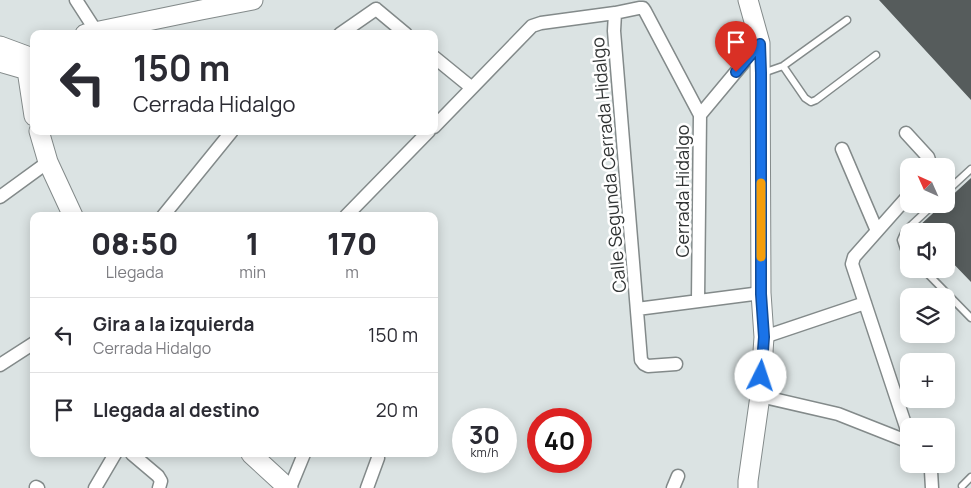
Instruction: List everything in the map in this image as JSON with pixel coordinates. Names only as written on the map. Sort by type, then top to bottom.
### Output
[{"type":"street","points":[[76,0],[89,30]]},
{"type":"street","points":[[101,30],[197,5],[254,0]]},
{"type":"street","points":[[748,0],[760,44],[761,294],[764,337],[760,396],[748,488]]},
{"type":"street","points":[[345,30],[377,4],[402,30]]},
{"type":"street","points":[[438,123],[532,26],[639,8],[646,11],[700,115]]},
{"type":"street","name":"Calle Segunda Cerrada Hidalgo","points":[[615,13],[614,31],[637,309],[698,300],[761,294]]},
{"type":"street","name":"Cerrada Hidalgo","points":[[698,300],[700,115],[760,44]]},
{"type":"street","points":[[0,46],[29,58]]},
{"type":"street","points":[[0,62],[29,58]]},
{"type":"street","points":[[438,60],[472,88]]},
{"type":"street","points":[[906,134],[928,158]]},
{"type":"street","points":[[39,135],[48,162],[71,212]]},
{"type":"street","points":[[166,212],[229,135]]},
{"type":"street","points":[[350,212],[426,135]]},
{"type":"street","points":[[842,149],[877,231]]},
{"type":"street","points":[[0,197],[48,162]]},
{"type":"street","points":[[900,205],[852,260],[852,264],[903,418]]},
{"type":"street","points":[[764,337],[865,303]]},
{"type":"street","points":[[637,309],[641,360],[648,366],[676,364]]},
{"type":"street","points":[[0,365],[30,346]]},
{"type":"street","points":[[760,396],[838,414],[900,438]]},
{"type":"street","points":[[94,488],[113,457]]},
{"type":"street","points":[[136,457],[158,476],[161,481],[159,488]]},
{"type":"street","points":[[254,457],[289,488],[303,457]]},
{"type":"street","points":[[366,488],[378,458]]},
{"type":"street","points":[[931,473],[932,488]]},
{"type":"street","points":[[673,488],[678,476]]},
{"type":"lane","points":[[761,73],[783,66],[847,20]]},
{"type":"lane","points":[[783,66],[805,98],[811,102],[876,55]]},
{"type":"lane","points":[[955,184],[971,169]]},
{"type":"lane","points":[[914,223],[924,213]]},
{"type":"lane","points":[[932,278],[971,318]]},
{"type":"lane","points":[[962,486],[971,477]]},
{"type":"building","points":[[879,0],[971,0],[971,100]]},
{"type":"building","points":[[971,178],[971,282],[955,265],[955,223],[922,223],[933,213],[955,213],[955,193]]},
{"type":"slow traffic","points":[[761,183],[761,257]]},
{"type":"route","points":[[736,72],[760,44],[761,294],[764,337],[761,376]]}]
